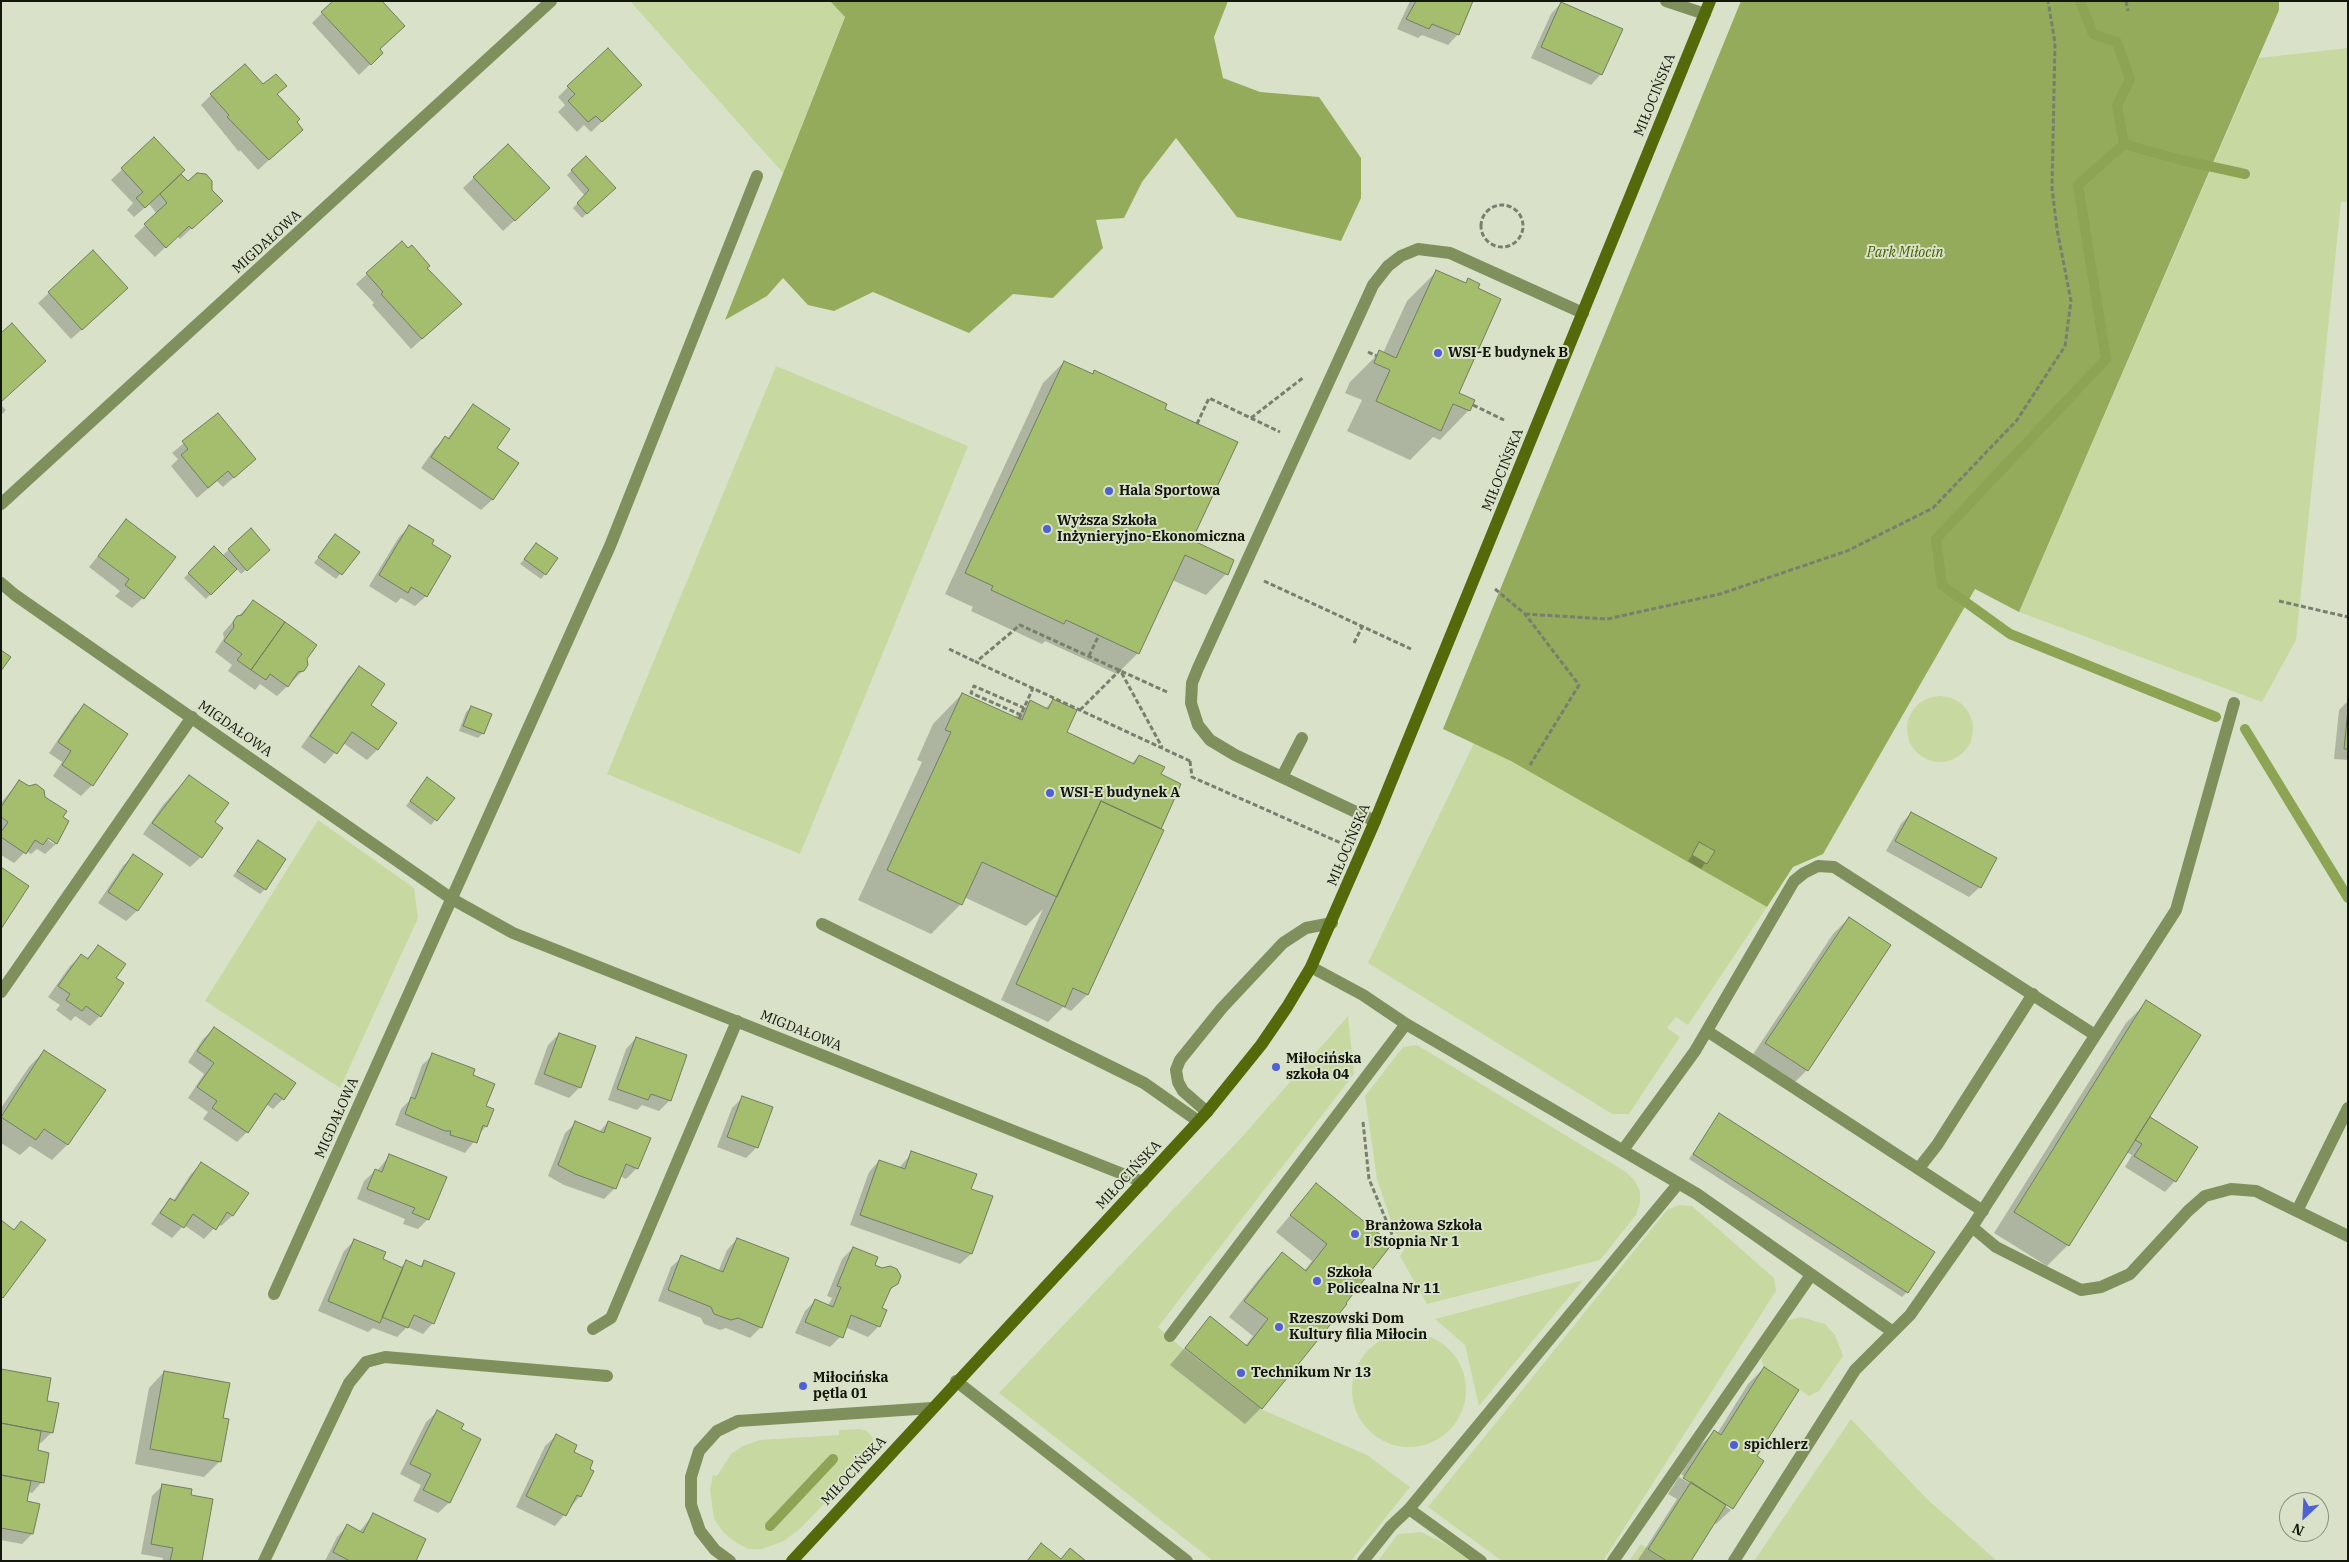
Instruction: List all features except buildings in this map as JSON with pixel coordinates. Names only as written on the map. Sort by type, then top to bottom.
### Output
[{"type":"street","name":"MIGDAŁOWA","points":[[1,504],[550,1]]},
{"type":"street","points":[[1666,1],[1705,14]]},
{"type":"street","name":"MIŁOCIŃSKA","points":[[792,1561],[1202,1117],[1261,1045],[1287,1007],[1310,968],[1332,923],[1375,821],[1710,1]]},
{"type":"street","name":"MIGDAŁOWA","points":[[274,1294],[610,546],[757,176]]},
{"type":"street","points":[[1375,821],[1218,747],[1198,725],[1191,703],[1192,683],[1198,668],[1244,572],[1373,285],[1396,259],[1418,249],[1450,253],[1583,313]]},
{"type":"street","name":"MIGDAŁOWA","points":[[1,582],[15,595],[452,900],[513,932],[1143,1182]]},
{"type":"street","points":[[1734,1561],[1855,1370],[1910,1315],[1983,1211],[2176,910],[2234,703]]},
{"type":"street","points":[[1,992],[192,717]]},
{"type":"street","points":[[1282,777],[1302,738]]},
{"type":"street","points":[[1623,1150],[1695,1051],[1794,881],[1818,866],[1834,867],[2033,994],[2095,1036]]},
{"type":"street","points":[[1202,1117],[1178,1082],[1176,1070],[1180,1060],[1222,1008],[1283,943],[1306,928],[1332,923]]},
{"type":"street","points":[[822,924],[1144,1083],[1202,1117]]},
{"type":"street","points":[[1310,968],[1363,995],[1406,1024],[1697,1194],[1893,1332]]},
{"type":"street","points":[[1919,1168],[1942,1137],[2033,994]]},
{"type":"street","points":[[593,1329],[611,1318],[737,1021]]},
{"type":"street","points":[[1170,1336],[1406,1024]]},
{"type":"street","points":[[1707,1031],[1983,1211]]},
{"type":"street","points":[[2297,1211],[2348,1108]]},
{"type":"street","points":[[1363,1561],[1391,1526],[1409,1510],[1678,1184]]},
{"type":"street","points":[[1972,1227],[1996,1247],[2080,1290],[2102,1287],[2130,1274],[2188,1211],[2205,1196],[2231,1189],[2256,1191],[2348,1236]]},
{"type":"street","points":[[1613,1561],[1811,1275]]},
{"type":"street","points":[[264,1561],[349,1382],[366,1362],[385,1357],[607,1376]]},
{"type":"street","points":[[956,1382],[1187,1561]]},
{"type":"street","points":[[730,1561],[715,1550],[700,1531],[691,1505],[691,1477],[699,1451],[717,1431],[738,1421],[932,1408]]},
{"type":"street","points":[[1409,1510],[1480,1561]]},
{"type":"path","points":[[1525,614],[1607,619],[1720,594],[1847,551],[1933,508],[2017,420],[2065,346],[2072,301],[2057,228],[2052,188],[2055,42],[2048,1]]},
{"type":"path","points":[[2126,1],[2128,11]]},
{"type":"path","points":[[1504,205],[1518,212],[1522,227],[1517,240],[1511,244],[1498,246],[1489,242],[1483,234],[1482,221],[1486,212],[1492,208],[1504,205]]},
{"type":"path","points":[[1251,418],[1310,372]]},
{"type":"path","points":[[1197,424],[1209,398],[1262,423]]},
{"type":"path","points":[[1473,405],[1504,420]]},
{"type":"path","points":[[1244,572],[1411,649]]},
{"type":"path","points":[[1493,587],[1525,614],[1578,685],[1530,765]]},
{"type":"path","points":[[2279,601],[2348,617]]},
{"type":"path","points":[[976,662],[1020,625],[1172,694]]},
{"type":"path","points":[[1354,643],[1362,627]]},
{"type":"path","points":[[1089,656],[1099,635]]},
{"type":"path","points":[[949,649],[1190,761],[1192,777],[1342,843]]},
{"type":"path","points":[[1080,710],[1120,670]]},
{"type":"path","points":[[1120,670],[1162,748]]},
{"type":"path","points":[[1024,708],[974,686],[971,693],[1020,717],[1033,688]]},
{"type":"path","points":[[1360,1086],[1368,1179],[1396,1244],[1392,1244]]},
{"type":"green space","points":[[630,1],[830,1],[845,16],[783,173]]},
{"type":"green space","points":[[830,1],[1228,1],[1214,37],[1223,78],[1260,92],[1319,97],[1361,158],[1361,198],[1341,241],[1237,217],[1176,138],[1142,182],[1124,218],[1096,220],[1103,248],[1053,298],[1013,294],[969,333],[873,292],[834,311],[808,305],[783,278],[767,296],[725,320],[845,17]]},
{"type":"green space","name":"Park Miłocin","points":[[1741,1],[2279,1],[2279,10],[2019,612],[1975,589],[1823,854],[1793,867],[1767,907],[1511,761],[1443,729]]},
{"type":"green space","points":[[2348,48],[2348,202],[2341,202],[2296,640],[2262,702],[2019,612],[2259,58]]},
{"type":"green space","points":[[776,366],[968,446],[800,854],[607,774]]},
{"type":"green space","points":[[1940,696],[1952,699],[1963,706],[1970,717],[1973,729],[1970,741],[1963,752],[1952,759],[1940,762],[1928,759],[1917,752],[1910,741],[1907,729],[1910,717],[1917,706],[1928,699]]},
{"type":"green space","points":[[1474,743],[1511,760],[1767,907],[1688,1025],[1676,1017],[1667,1028],[1680,1037],[1629,1114],[1612,1114],[1368,963]]},
{"type":"green space","points":[[318,820],[414,888],[418,918],[340,1088],[205,1001]]},
{"type":"green space","points":[[1348,1016],[1354,1074],[1158,1327],[1182,1348],[1263,1410],[1367,1455],[1410,1487],[1351,1561],[1213,1561],[999,1393],[1240,1139]]},
{"type":"green space","points":[[1417,1045],[1626,1172],[1635,1181],[1640,1191],[1640,1202],[1636,1215],[1600,1260],[1427,1304],[1400,1256],[1407,1245],[1395,1233],[1377,1179],[1365,1096],[1403,1047]]},
{"type":"green space","points":[[1679,1205],[1692,1206],[1774,1278],[1776,1291],[1603,1561],[1502,1561],[1428,1507],[1667,1210]]},
{"type":"green space","points":[[1583,1280],[1479,1406],[1465,1345],[1435,1319]]},
{"type":"green space","points":[[1801,1317],[1825,1324],[1835,1335],[1843,1356],[1819,1391],[1809,1396],[1764,1367],[1761,1359],[1786,1321]]},
{"type":"green space","points":[[1409,1333],[1431,1337],[1449,1350],[1462,1368],[1466,1390],[1462,1412],[1449,1430],[1431,1443],[1409,1447],[1387,1443],[1369,1430],[1356,1412],[1352,1390],[1356,1368],[1369,1350],[1387,1337]]},
{"type":"green space","points":[[1851,1419],[1927,1499],[1997,1561],[1754,1561]]},
{"type":"green space","points":[[860,1429],[867,1431],[872,1437],[874,1443],[872,1453],[801,1528],[784,1541],[762,1549],[748,1549],[724,1533],[714,1519],[710,1490],[713,1475],[717,1476],[731,1454],[743,1446],[760,1440],[839,1435],[839,1430]]},
{"type":"green space","points":[[1421,1532],[1444,1543],[1472,1561],[1378,1561],[1398,1534]]},
{"type":"green space","points":[[1641,1544],[1648,1549],[1667,1561],[1629,1561]]},
{"type":"waterway","points":[[2080,1],[2093,34],[2117,42],[2130,80],[2117,105],[2124,144],[2078,185],[2106,359],[1936,539],[1942,585],[2010,634],[2216,717]]},
{"type":"waterway","points":[[2124,144],[2181,160],[2245,174]]},
{"type":"waterway","points":[[2245,729],[2348,898]]},
{"type":"waterway","points":[[770,1526],[833,1459]]},
{"type":"place","name":"WSI-E budynek B","points":[[1438,353]]},
{"type":"place","name":"Hala Sportowa","points":[[1109,491]]},
{"type":"place","name":"Wyższa Szkoła Inżynieryjno-Ekonomiczna","points":[[1047,529]]},
{"type":"place","name":"WSI-E budynek A","points":[[1050,793]]},
{"type":"place","name":"Miłocińska szkoła 04","points":[[1276,1067]]},
{"type":"place","name":"Branżowa Szkoła I Stopnia Nr 1","points":[[1355,1234]]},
{"type":"place","name":"Szkoła Policealna Nr 11","points":[[1317,1281]]},
{"type":"place","name":"Rzeszowski Dom Kultury filia Miłocin","points":[[1279,1327]]},
{"type":"place","name":"Technikum Nr 13","points":[[1241,1373]]},
{"type":"place","name":"Miłocińska pętla 01","points":[[803,1386]]},
{"type":"place","name":"spichlerz","points":[[1734,1445]]}]
